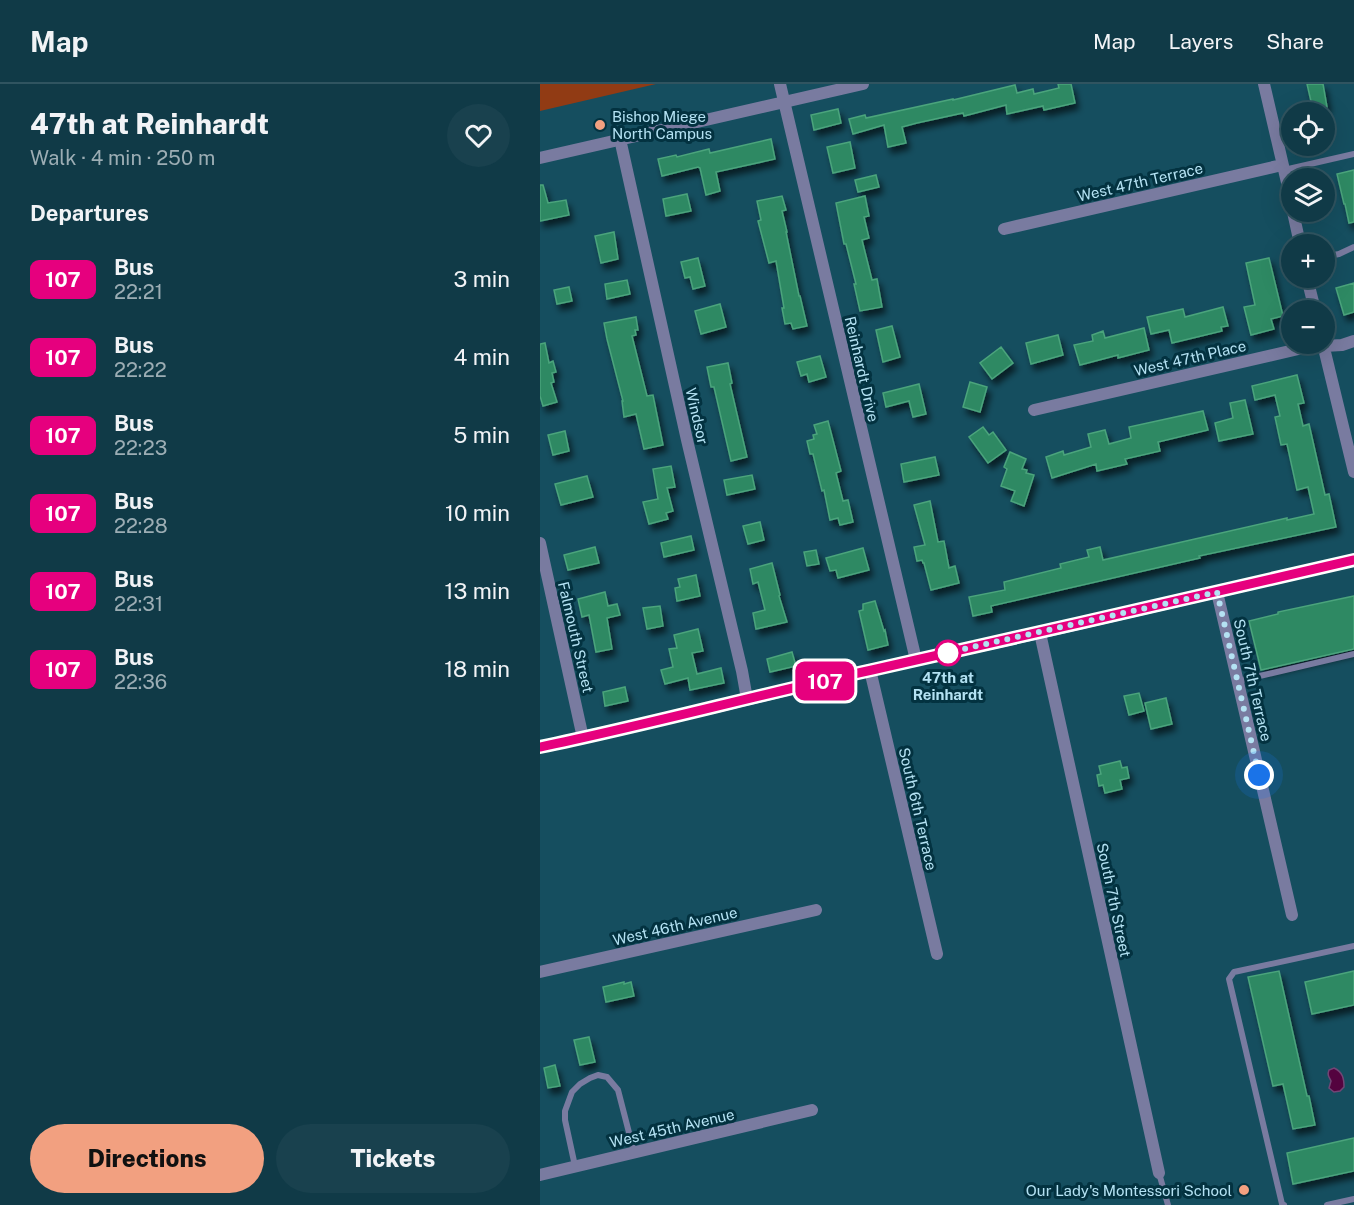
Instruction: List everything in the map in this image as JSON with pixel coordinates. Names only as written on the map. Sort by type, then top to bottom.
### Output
[{"type":"street","name":"Reinhardt Drive","points":[[780,84],[916,660]]},
{"type":"street","points":[[540,158],[863,84]]},
{"type":"street","points":[[1263,84],[1283,168]]},
{"type":"street","name":"Windsor","points":[[620,140],[747,699]]},
{"type":"street","name":"West 47th Terrace","points":[[1004,229],[1281,168]]},
{"type":"street","name":"West 47th Place","points":[[1335,345],[1354,341]]},
{"type":"street","name":"West 47th Place","points":[[1034,410],[1281,353]]},
{"type":"street","points":[[1325,354],[1354,472]]},
{"type":"street","name":"Falmouth Street","points":[[540,543],[583,738]]},
{"type":"street","points":[[540,747],[1354,560]]},
{"type":"street","name":"South 7th Terrace","points":[[1217,592],[1292,915]]},
{"type":"street","name":"South 7th Street","points":[[1040,633],[1159,1173]]},
{"type":"street","name":"South 6th Terrace","points":[[870,670],[937,954]]},
{"type":"street","name":"West 46th Avenue","points":[[540,972],[816,910]]},
{"type":"street","name":"West 45th Avenue","points":[[540,1175],[812,1110]]},
{"type":"lane","points":[[1283,168],[1354,154]]},
{"type":"lane","points":[[1335,254],[1354,248]]},
{"type":"lane","points":[[1238,681],[1354,654]]},
{"type":"lane","points":[[1284,1205],[1228,979],[1234,972],[1354,946]]},
{"type":"lane","points":[[575,1167],[565,1111],[572,1092],[580,1084],[598,1075],[607,1077],[618,1090],[634,1152]]},
{"type":"lane","points":[[1159,1173],[1168,1205]]},
{"type":"lane","points":[[1327,1205],[1354,1199]]},
{"type":"shaded area","points":[[540,84],[656,84],[540,111]]},
{"type":"shaded area","points":[[1334,1068],[1342,1076],[1344,1087],[1334,1092],[1329,1088],[1331,1081],[1328,1073]]},
{"type":"building","points":[[1058,84],[1071,84],[1075,103],[1044,110],[1043,106],[1007,114],[1006,105],[964,116],[963,113],[917,123],[902,127],[906,143],[888,147],[884,125],[853,134],[849,119],[865,115],[866,118],[1015,85],[1017,93],[1033,89],[1034,94],[1059,88]]},
{"type":"building","points":[[1307,84],[1323,84],[1326,102],[1311,102]]},
{"type":"building","points":[[838,109],[841,123],[814,130],[811,115]]},
{"type":"building","points":[[771,139],[775,159],[716,172],[720,191],[706,195],[698,167],[662,176],[658,159],[709,149],[710,153]]},
{"type":"building","points":[[850,142],[855,168],[833,173],[827,147]]},
{"type":"building","points":[[1354,170],[1354,222],[1349,223],[1337,174]]},
{"type":"building","points":[[876,175],[879,187],[858,192],[855,180]]},
{"type":"building","points":[[540,185],[543,185],[548,203],[566,200],[569,215],[540,221]]},
{"type":"building","points":[[687,194],[691,211],[666,216],[663,199]]},
{"type":"building","points":[[782,196],[786,210],[782,211],[786,232],[807,326],[793,329],[791,323],[785,324],[776,261],[769,263],[758,221],[761,220],[757,201]]},
{"type":"building","points":[[865,196],[869,216],[864,217],[869,238],[862,240],[872,280],[877,279],[882,307],[860,311],[854,284],[856,284],[846,244],[844,244],[836,203]]},
{"type":"building","points":[[614,232],[618,259],[601,263],[595,236]]},
{"type":"building","points":[[698,258],[705,286],[693,289],[690,277],[685,278],[681,262]]},
{"type":"building","points":[[1269,258],[1281,308],[1281,316],[1271,319],[1274,329],[1251,335],[1244,307],[1255,305],[1246,263]]},
{"type":"building","points":[[627,280],[630,294],[607,299],[605,284]]},
{"type":"building","points":[[1354,283],[1354,312],[1344,315],[1336,288]]},
{"type":"building","points":[[569,287],[572,301],[557,304],[554,290]]},
{"type":"building","points":[[720,304],[726,327],[701,334],[695,311]]},
{"type":"building","points":[[1223,307],[1228,326],[1221,327],[1222,331],[1172,343],[1169,330],[1151,334],[1147,317],[1183,309],[1185,317]]},
{"type":"building","points":[[636,317],[638,330],[635,330],[636,335],[632,336],[647,396],[653,395],[663,445],[644,449],[636,414],[624,417],[623,401],[604,323]]},
{"type":"building","points":[[892,326],[900,357],[883,362],[876,330]]},
{"type":"building","points":[[1144,328],[1149,350],[1080,365],[1074,345],[1093,341],[1092,335],[1103,331],[1105,338]]},
{"type":"building","points":[[1058,335],[1063,355],[1031,364],[1026,343]]},
{"type":"building","points":[[545,343],[549,363],[553,361],[556,372],[552,373],[554,382],[551,383],[557,402],[543,406],[540,396],[540,344]]},
{"type":"building","points":[[1001,347],[1013,363],[992,379],[980,363]]},
{"type":"building","points":[[820,356],[826,377],[809,382],[807,374],[801,376],[797,362]]},
{"type":"building","points":[[728,363],[732,383],[730,384],[747,457],[731,461],[714,387],[711,387],[707,367]]},
{"type":"building","points":[[1297,375],[1304,403],[1298,404],[1303,426],[1309,424],[1325,495],[1329,494],[1336,527],[1199,556],[1200,558],[991,606],[992,612],[973,616],[969,597],[1005,590],[1004,582],[1061,568],[1060,564],[1089,557],[1087,550],[1100,547],[1103,560],[1287,518],[1287,520],[1314,514],[1308,487],[1297,490],[1287,444],[1281,445],[1275,417],[1280,416],[1275,395],[1255,400],[1252,386]]},
{"type":"building","points":[[970,382],[987,387],[980,412],[963,407]]},
{"type":"building","points":[[919,384],[926,414],[913,417],[909,401],[886,407],[883,393]]},
{"type":"building","points":[[1245,400],[1253,434],[1219,441],[1215,423],[1233,418],[1230,403]]},
{"type":"building","points":[[1203,411],[1208,430],[1158,442],[1160,451],[1125,459],[1127,464],[1097,471],[1096,464],[1052,478],[1046,457],[1063,451],[1064,455],[1091,447],[1088,434],[1105,430],[1109,444],[1131,438],[1129,427]]},
{"type":"building","points":[[828,421],[841,471],[836,473],[843,501],[848,500],[853,522],[840,525],[838,518],[830,520],[824,490],[822,491],[813,454],[810,454],[807,441],[814,439],[813,435],[817,434],[814,425]]},
{"type":"building","points":[[983,427],[989,435],[993,432],[1006,450],[988,463],[969,437]]},
{"type":"building","points":[[565,431],[569,451],[553,455],[548,435]]},
{"type":"building","points":[[1010,452],[1026,459],[1022,469],[1034,475],[1024,506],[1011,501],[1015,491],[1001,486],[1007,469],[1004,467]]},
{"type":"building","points":[[935,457],[939,475],[904,482],[901,464]]},
{"type":"building","points":[[671,466],[675,487],[667,488],[673,511],[666,513],[668,519],[649,524],[643,502],[658,499],[653,469]]},
{"type":"building","points":[[752,475],[755,489],[727,495],[724,480]]},
{"type":"building","points":[[587,476],[593,497],[561,505],[555,484]]},
{"type":"building","points":[[930,501],[938,542],[944,541],[949,568],[955,566],[959,583],[931,590],[924,563],[922,560],[917,561],[914,547],[925,545],[914,505]]},
{"type":"building","points":[[760,522],[764,540],[748,544],[743,526]]},
{"type":"building","points":[[691,536],[694,550],[664,557],[661,543]]},
{"type":"building","points":[[595,547],[599,563],[568,570],[564,555]]},
{"type":"building","points":[[863,548],[869,570],[838,578],[836,570],[830,571],[826,558]]},
{"type":"building","points":[[816,550],[819,564],[807,566],[804,552]]},
{"type":"building","points":[[772,563],[787,622],[756,629],[753,613],[765,610],[758,582],[753,584],[750,569]]},
{"type":"building","points":[[696,575],[700,596],[677,601],[675,588],[680,587],[678,579]]},
{"type":"building","points":[[605,592],[608,606],[617,604],[620,615],[607,618],[612,649],[596,652],[589,615],[582,617],[578,599]]},
{"type":"building","points":[[1354,596],[1354,649],[1261,670],[1249,621],[1278,614],[1278,612]]},
{"type":"building","points":[[875,601],[888,645],[868,650],[859,611],[863,610],[863,604]]},
{"type":"building","points":[[660,606],[663,626],[647,629],[643,608]]},
{"type":"building","points":[[698,629],[703,651],[692,653],[697,674],[721,668],[724,683],[690,690],[688,678],[665,684],[661,670],[673,667],[669,649],[677,648],[674,635]]},
{"type":"building","points":[[792,652],[796,666],[770,672],[767,659]]},
{"type":"building","points":[[625,687],[628,701],[605,706],[603,692]]},
{"type":"building","points":[[1139,693],[1144,711],[1129,715],[1124,696]]},
{"type":"building","points":[[1166,698],[1172,724],[1151,729],[1145,703]]},
{"type":"building","points":[[1120,761],[1122,768],[1127,767],[1129,778],[1120,780],[1122,789],[1105,793],[1103,785],[1099,786],[1097,775],[1101,774],[1099,766]]},
{"type":"building","points":[[1279,971],[1315,1125],[1293,1129],[1283,1084],[1273,1086],[1248,977]]},
{"type":"building","points":[[1354,971],[1354,1005],[1312,1014],[1305,982]]},
{"type":"building","points":[[624,982],[624,984],[631,982],[634,996],[606,1002],[603,987]]},
{"type":"building","points":[[589,1037],[595,1062],[580,1065],[574,1040]]},
{"type":"building","points":[[555,1065],[560,1086],[548,1088],[544,1068]]},
{"type":"building","points":[[1354,1138],[1354,1171],[1293,1184],[1287,1153]]},
{"type":"bus line","name":"107","points":[[540,747],[1354,560]]},
{"type":"place","name":"Bishop Miege North Campus","points":[[600,125]]},
{"type":"place","name":"47th at Reinhardt","points":[[948,653]]},
{"type":"place","name":"Our Lady's Montessori School","points":[[1244,1190]]},
{"type":"route","points":[[948,653],[946,653],[1217,592],[1259,775]]}]
